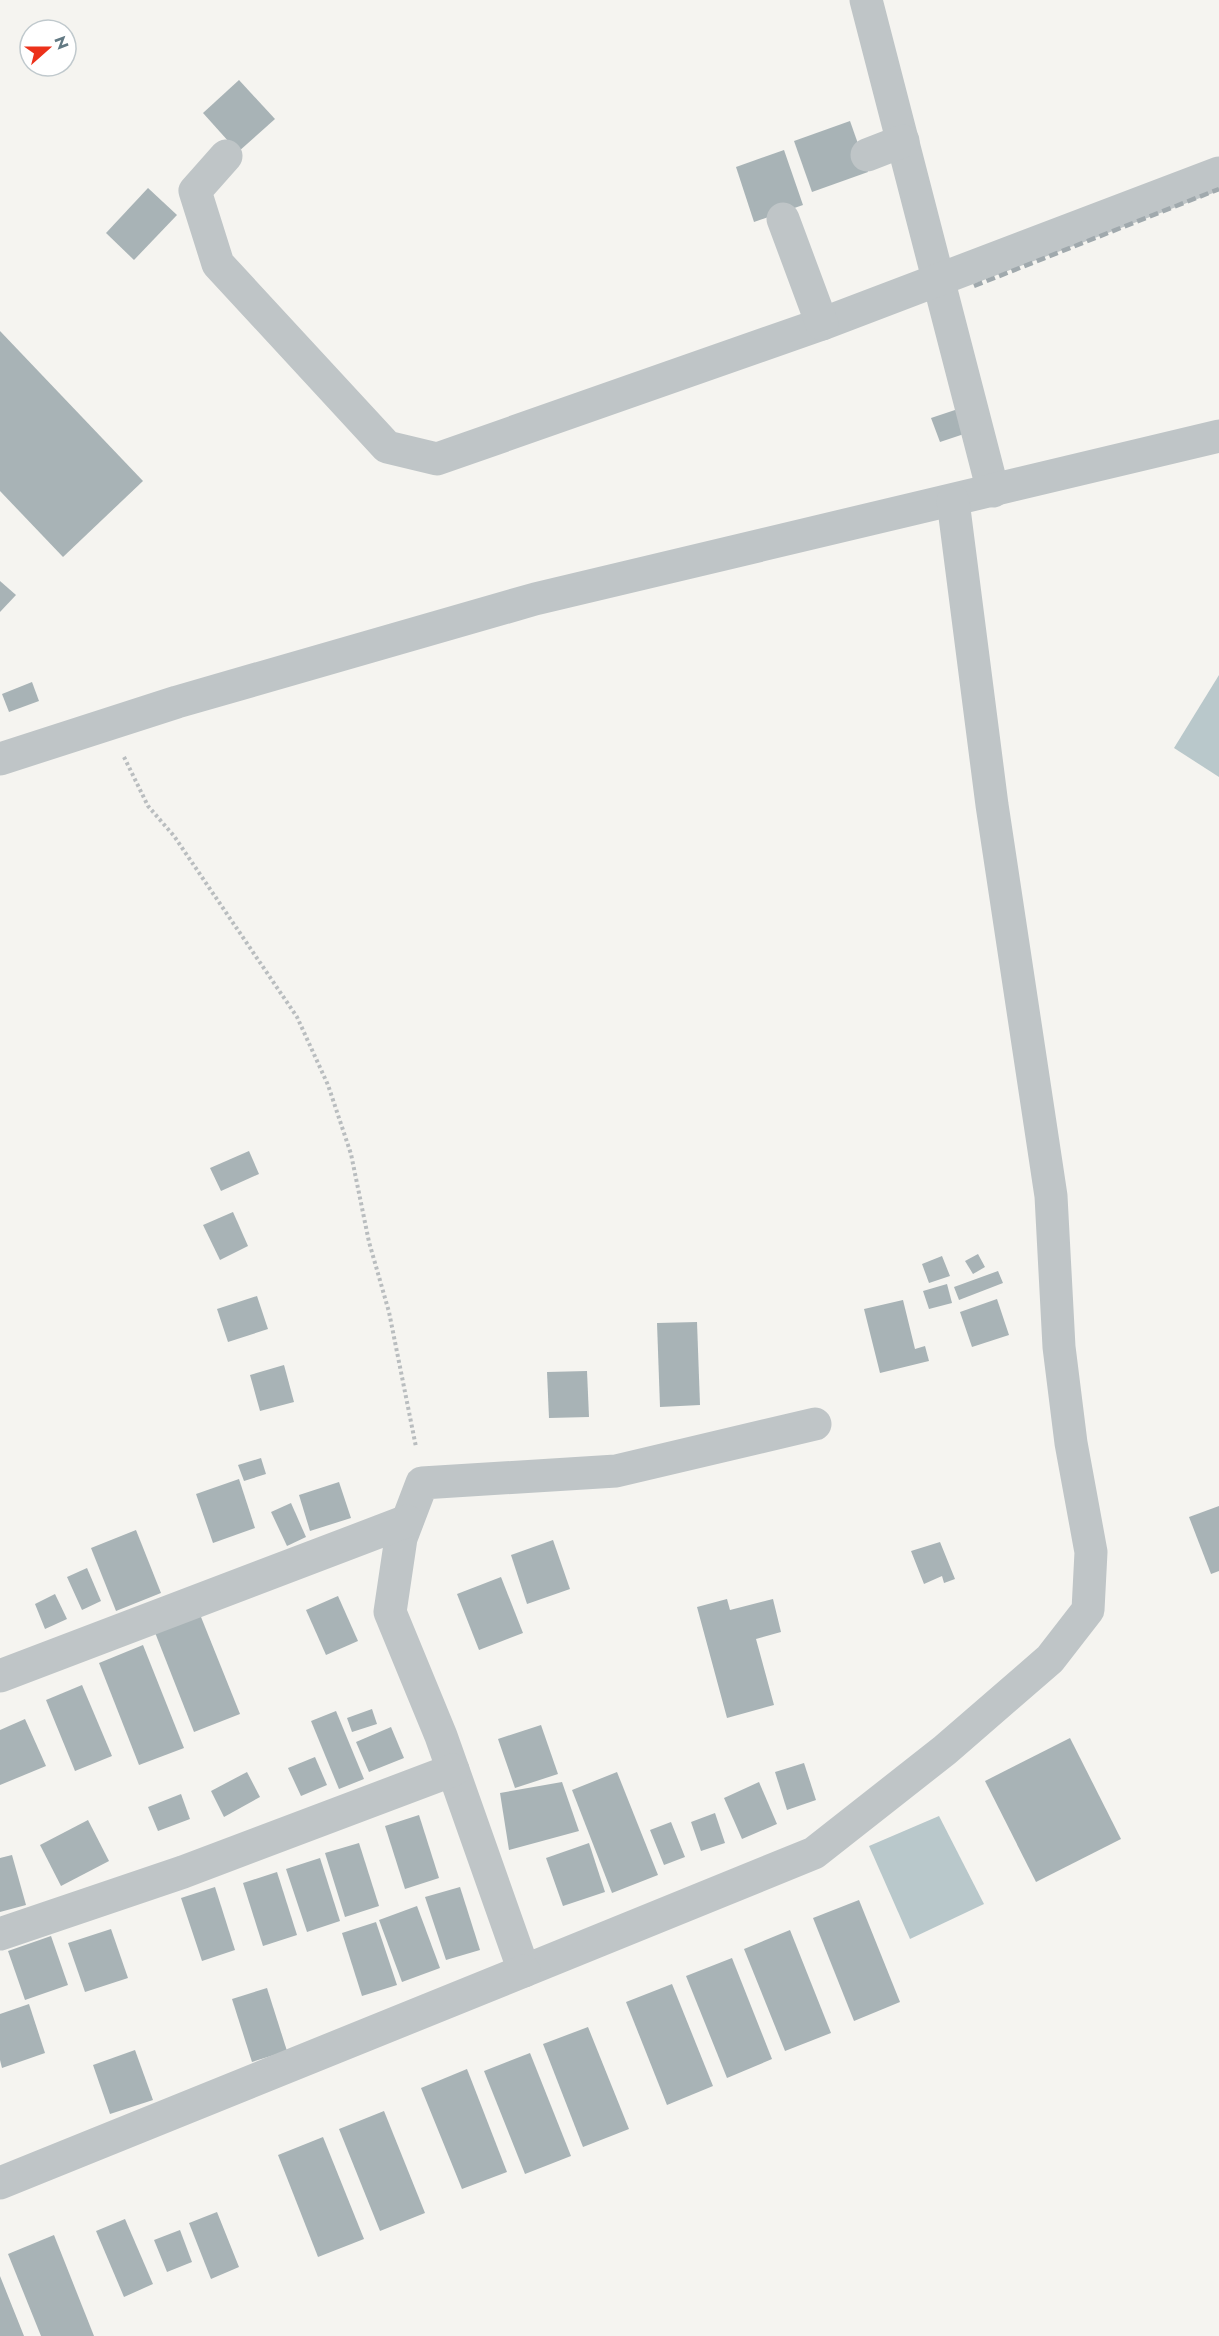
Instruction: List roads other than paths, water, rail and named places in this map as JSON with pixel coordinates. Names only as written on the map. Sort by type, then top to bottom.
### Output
[{"type":"street","points":[[866,0],[993,491]]},
{"type":"street","points":[[867,155],[903,141]]},
{"type":"street","points":[[226,156],[195,191],[218,264],[387,447],[437,459],[822,324],[1219,173]]},
{"type":"street","points":[[783,219],[822,324]]},
{"type":"street","points":[[0,759],[177,702],[535,599],[1219,436]]},
{"type":"street","points":[[0,2183],[814,1853],[945,1750],[1041,1666],[1088,1610],[1091,1552],[1071,1443],[1059,1347],[1051,1196],[992,805],[953,501]]},
{"type":"street","points":[[524,1971],[453,1770],[390,1612],[401,1538],[422,1483],[616,1471],[815,1424]]},
{"type":"street","points":[[0,1676],[407,1521]]},
{"type":"street","points":[[0,1934],[183,1872],[453,1770]]},
{"type":"railway","points":[[974,286],[1219,189]]}]
